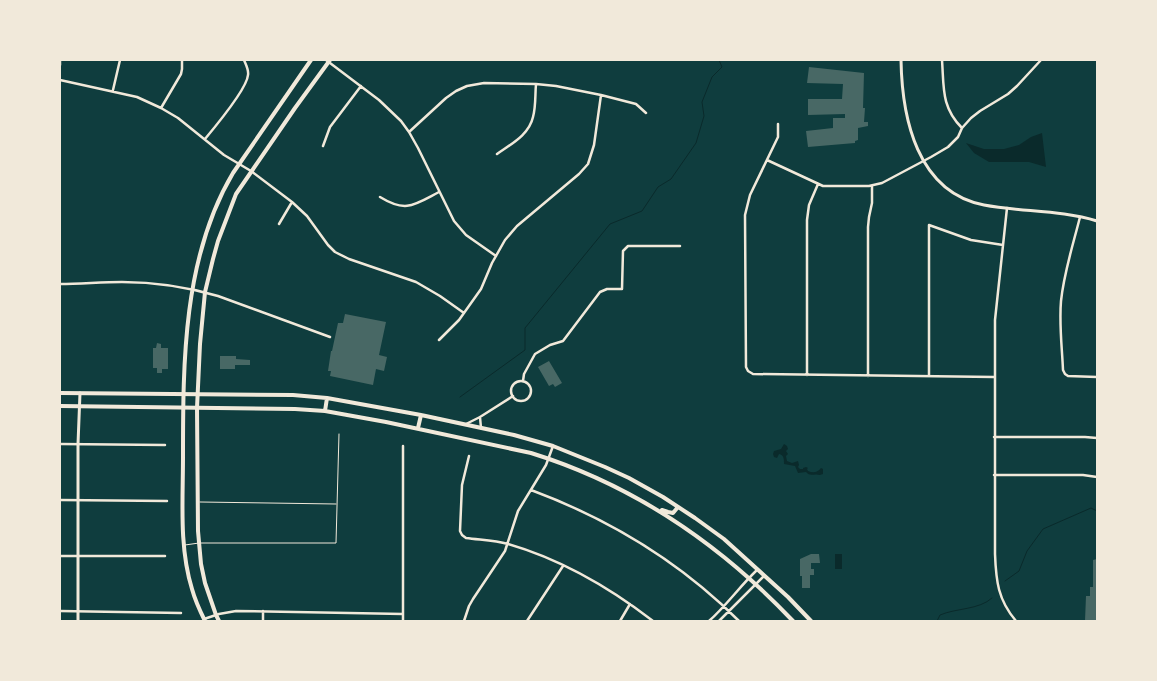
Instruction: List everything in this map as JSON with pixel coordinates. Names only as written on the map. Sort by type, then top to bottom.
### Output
[{"type":"main road","points":[[204,620],[192,590],[184,545],[182,478],[183,408],[186,342],[192,290],[198,259],[224,188],[311,60]]},
{"type":"main road","points":[[220,621],[216,615],[206,583],[199,543],[197,502],[197,408],[200,337],[205,292],[225,220],[236,194],[328,61]]},
{"type":"main road","points":[[60,393],[293,395],[327,398],[466,424],[553,446],[629,478],[678,507],[724,539],[812,621]]},
{"type":"main road","points":[[325,410],[327,398]]},
{"type":"main road","points":[[60,406],[325,410],[531,453],[598,479],[656,508],[699,537],[736,566],[793,621]]},
{"type":"main road","points":[[418,428],[421,415]]},
{"type":"main road","points":[[642,501],[673,513],[678,507]]},
{"type":"street","points":[[60,60],[60,65]]},
{"type":"street","points":[[113,91],[120,60]]},
{"type":"street","points":[[162,108],[179,77],[182,69],[182,60]]},
{"type":"street","points":[[205,140],[247,81],[248,73],[244,60]]},
{"type":"street","points":[[901,60],[904,104],[914,140],[923,161],[936,179],[945,187],[977,204],[1080,217],[1097,221]]},
{"type":"street","points":[[942,60],[943,91],[946,102],[950,114],[962,128]]},
{"type":"street","points":[[767,160],[826,186],[872,186],[948,147],[971,118],[1008,94],[1041,60]]},
{"type":"street","points":[[328,61],[379,100],[409,132],[451,216],[461,230],[496,256]]},
{"type":"street","points":[[60,80],[137,97],[162,108],[178,118],[224,155],[292,202],[307,216],[335,252],[349,259],[416,282],[464,313]]},
{"type":"street","points":[[409,132],[451,94],[467,86],[484,83],[556,86],[636,104],[646,113]]},
{"type":"street","points":[[497,154],[519,138],[530,125],[533,118],[536,84]]},
{"type":"street","points":[[323,146],[330,127],[361,86]]},
{"type":"street","points":[[439,340],[464,313],[484,284],[505,240],[517,226],[579,174],[588,164],[594,146],[600,95]]},
{"type":"street","points":[[778,124],[778,137],[749,198],[745,215],[746,367],[748,372],[753,374],[994,377]]},
{"type":"street","points":[[807,375],[807,220],[809,205],[818,184]]},
{"type":"street","points":[[868,376],[868,227],[872,186]]},
{"type":"street","points":[[380,197],[395,206],[406,206],[418,203],[439,192]]},
{"type":"street","points":[[278,224],[292,202]]},
{"type":"street","points":[[1008,208],[995,314],[995,554],[997,584],[1001,599],[1008,612],[1016,621]]},
{"type":"street","points":[[1080,217],[1061,300],[1060,329],[1063,370],[1068,376],[1097,376]]},
{"type":"street","points":[[929,376],[930,225],[967,239],[1003,245]]},
{"type":"street","points":[[523,381],[524,374],[535,354],[550,345],[563,341],[600,292],[607,289],[622,289],[623,251],[628,246],[680,246]]},
{"type":"street","points":[[60,284],[150,283],[205,292],[330,337]]},
{"type":"street","points":[[523,381],[531,387],[527,399],[521,400],[513,396],[512,390],[517,382],[523,381]]},
{"type":"street","points":[[78,621],[78,444],[80,393]]},
{"type":"street","points":[[466,424],[513,396]]},
{"type":"street","points":[[480,416],[481,428]]},
{"type":"street","points":[[994,437],[1097,438]]},
{"type":"street","points":[[60,444],[166,445]]},
{"type":"street","points":[[403,446],[403,621]]},
{"type":"street","points":[[464,621],[473,599],[501,559],[508,544],[518,511],[542,472],[553,446]]},
{"type":"street","points":[[469,456],[462,485],[460,525],[462,535],[466,538],[494,540],[547,558],[603,587],[653,621]]},
{"type":"street","points":[[994,475],[1087,475],[1097,477]]},
{"type":"street","points":[[531,490],[571,506],[629,535],[682,571],[739,621]]},
{"type":"street","points":[[60,500],[167,501]]},
{"type":"street","points":[[60,556],[165,556]]},
{"type":"street","points":[[526,621],[563,566]]},
{"type":"street","points":[[708,621],[758,569]]},
{"type":"street","points":[[719,621],[765,576]]},
{"type":"street","points":[[620,621],[630,604]]},
{"type":"street","points":[[204,620],[216,615],[236,611],[403,614]]},
{"type":"street","points":[[263,611],[263,621]]},
{"type":"street","points":[[60,612],[182,613]]},
{"type":"lane","points":[[184,545],[199,543],[336,543],[339,434]]},
{"type":"lane","points":[[197,502],[337,504]]},
{"type":"water","points":[[1042,133],[1046,167],[1029,162],[989,162],[974,153],[966,143],[984,149],[1004,149],[1019,145],[1031,137]]},
{"type":"water","points":[[784,444],[788,449],[786,451],[788,454],[786,456],[787,461],[792,463],[798,461],[800,469],[806,467],[808,471],[812,472],[816,472],[821,468],[823,469],[823,474],[798,473],[795,466],[784,464],[782,455],[779,454],[777,458],[774,457],[774,451],[781,449]]},
{"type":"water","points":[[835,554],[842,554],[842,569],[835,569]]},
{"type":"building","points":[[809,67],[864,73],[864,122],[868,122],[868,126],[858,128],[858,140],[855,143],[808,147],[806,131],[833,128],[833,118],[845,118],[845,114],[808,115],[808,99],[842,99],[843,84],[807,83]]},
{"type":"building","points":[[345,314],[386,322],[379,355],[387,357],[384,371],[376,369],[373,385],[330,376],[331,371],[328,371],[338,323],[343,323]]},
{"type":"building","points":[[157,343],[161,344],[161,348],[168,348],[168,369],[162,369],[162,373],[157,373],[157,368],[153,368],[153,348],[156,348]]},
{"type":"building","points":[[220,356],[236,356],[236,359],[250,360],[250,365],[235,365],[235,369],[220,369]]},
{"type":"building","points":[[549,361],[562,383],[555,387],[553,384],[549,386],[538,367]]},
{"type":"building","points":[[811,554],[819,554],[820,563],[811,563],[814,575],[810,575],[810,588],[802,588],[800,559]]},
{"type":"building","points":[[1097,559],[1097,621],[1085,621],[1086,596],[1090,596],[1090,587],[1093,587],[1093,560]]},
{"type":"waterway","points":[[460,397],[525,350],[525,328],[610,224],[642,211],[658,187],[671,179],[696,143],[704,116],[702,102],[712,77],[722,67],[719,60]]},
{"type":"waterway","points":[[1005,581],[1019,571],[1027,551],[1043,529],[1091,508],[1097,511]]},
{"type":"waterway","points":[[937,621],[940,615],[981,605],[992,598]]}]
